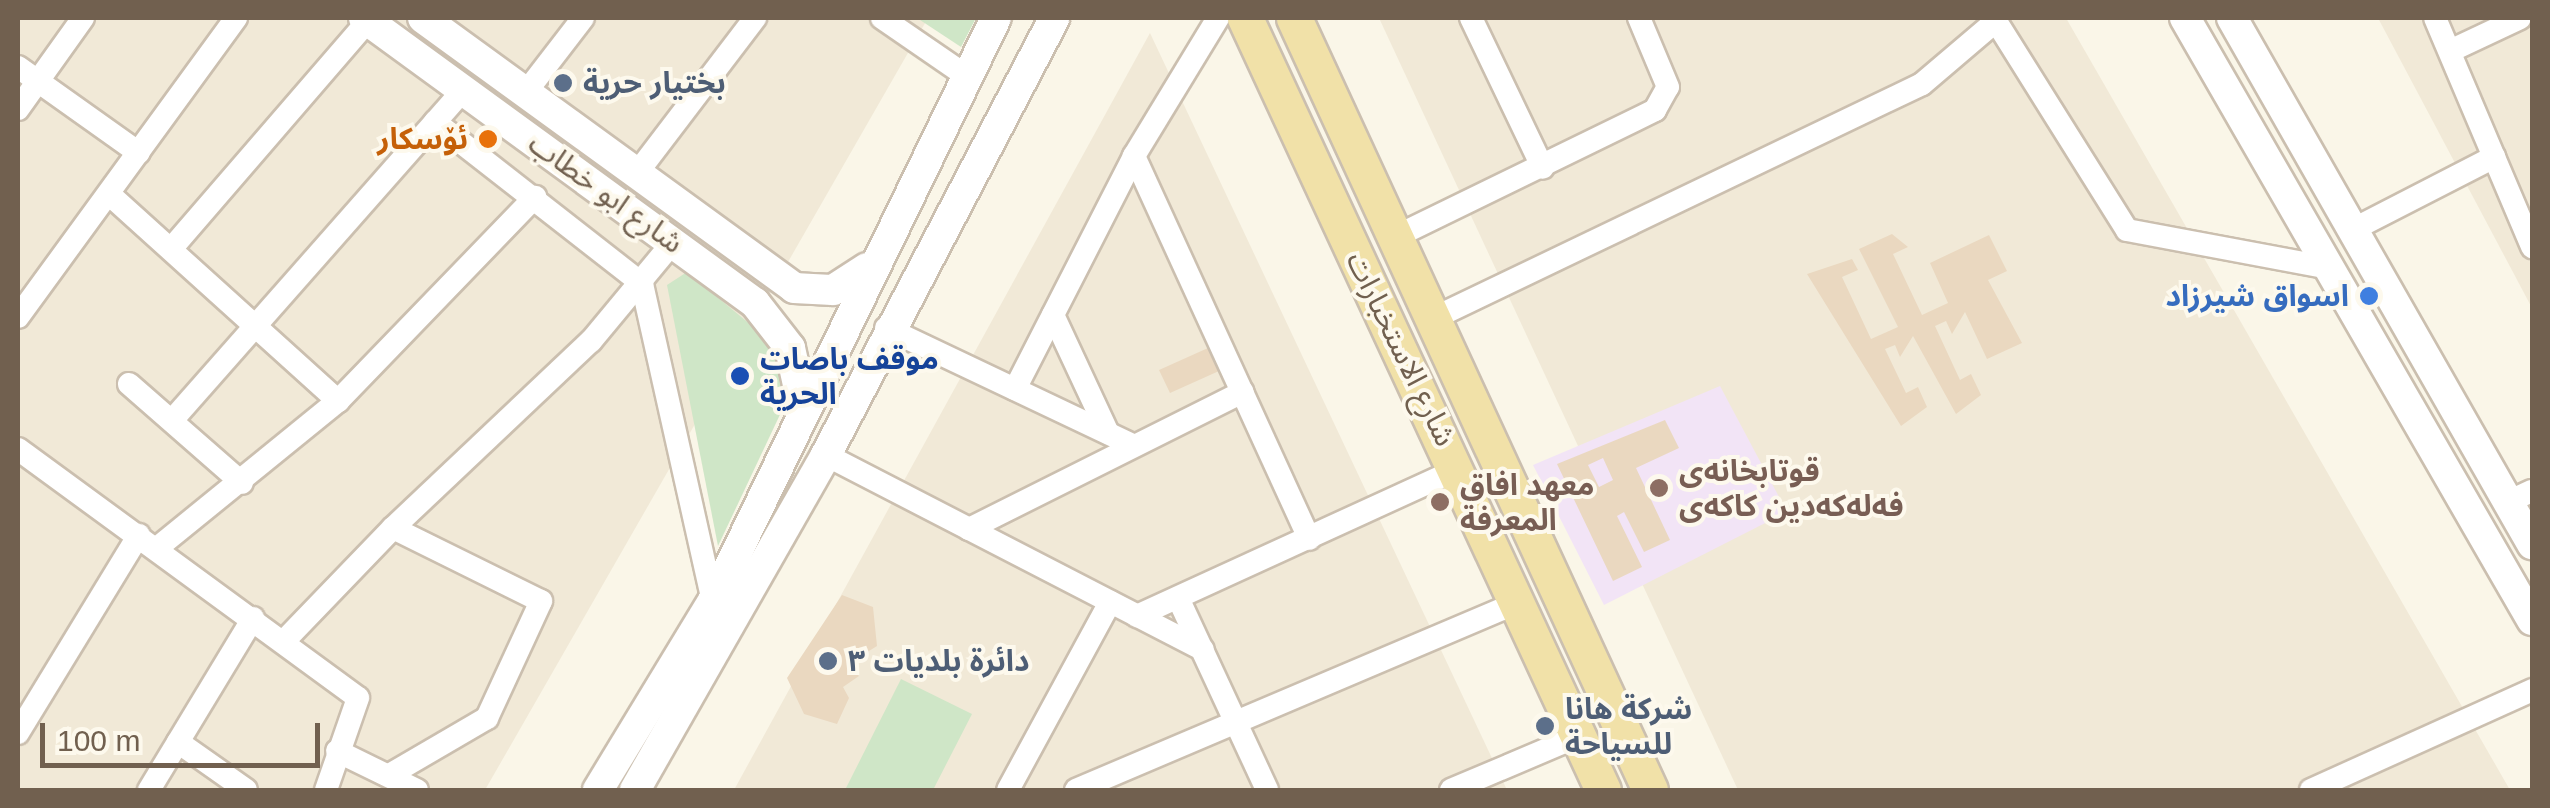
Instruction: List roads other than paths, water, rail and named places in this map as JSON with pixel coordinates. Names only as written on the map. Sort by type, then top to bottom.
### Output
[{"type":"main road","name":"شارع ابو خطاب","points":[[423,18],[774,276],[816,293],[870,266]]},
{"type":"main road","points":[[598,790],[713,600],[802,403],[996,18]]},
{"type":"main road","points":[[635,790],[826,455],[886,328],[1054,18]]},
{"type":"main road","name":"شارع الاستخبارات","points":[[1245,18],[1458,469],[1603,790]]},
{"type":"main road","name":"شارع الاستخبارات","points":[[1294,18],[1650,790]]},
{"type":"main road","points":[[2185,18],[2532,620]]},
{"type":"main road","points":[[2232,18],[2426,363],[2520,496],[2532,544]]},
{"type":"main road","name":"شارع ابو خطاب","points":[[366,19],[754,303],[790,348],[802,403]]},
{"type":"main road","points":[[1329,199],[1367,179]]},
{"type":"main road","points":[[754,303],[774,276]]},
{"type":"main road","points":[[2394,381],[2426,363]]},
{"type":"street","points":[[18,109],[82,18]]},
{"type":"street","points":[[18,317],[236,18]]},
{"type":"street","points":[[526,92],[583,18]]},
{"type":"street","points":[[637,173],[756,18]]},
{"type":"street","points":[[882,18],[965,76]]},
{"type":"street","points":[[1015,389],[1134,156],[1218,18]]},
{"type":"street","points":[[1471,18],[1543,168]]},
{"type":"street","points":[[1397,236],[1655,110],[1668,87],[1639,18]]},
{"type":"street","points":[[2435,18],[2532,247]]},
{"type":"street","points":[[2450,51],[2520,18]]},
{"type":"street","points":[[171,249],[366,19]]},
{"type":"street","points":[[1432,319],[1922,84],[1995,19],[2127,230],[2330,268]]},
{"type":"street","points":[[18,68],[139,153]]},
{"type":"street","points":[[175,417],[249,323],[462,91]]},
{"type":"street","points":[[435,122],[642,284],[713,600]]},
{"type":"street","points":[[1134,156],[1309,539]]},
{"type":"street","points":[[2352,230],[2494,157]]},
{"type":"street","points":[[109,194],[338,401]]},
{"type":"street","points":[[18,732],[148,542],[242,483],[338,401],[534,197]]},
{"type":"street","points":[[286,639],[393,528],[642,284],[674,241]]},
{"type":"street","points":[[1053,315],[1108,433]]},
{"type":"street","points":[[886,328],[1132,444]]},
{"type":"street","points":[[129,384],[175,417],[242,483]]},
{"type":"street","points":[[969,529],[1132,444],[1243,392]]},
{"type":"street","points":[[18,450],[286,639],[358,698],[336,751],[326,790]]},
{"type":"street","points":[[826,455],[1203,650]]},
{"type":"street","points":[[1137,616],[1458,469]]},
{"type":"street","points":[[390,774],[487,718],[541,601],[393,528]]},
{"type":"street","points":[[1178,600],[1267,790]]},
{"type":"street","points":[[1008,790],[1110,602]]},
{"type":"street","points":[[1076,790],[1238,727],[1517,603]]},
{"type":"street","points":[[149,790],[253,618]]},
{"type":"street","points":[[2311,790],[2532,690]]},
{"type":"street","points":[[1450,790],[1578,736]]},
{"type":"street","points":[[178,742],[246,790]]},
{"type":"street","points":[[336,751],[417,790]]},
{"type":"place","name":"بختيار حرية","points":[[563,83]]},
{"type":"place","name":"ئۆسکار","points":[[488,139]]},
{"type":"place","name":"اسواق شيرزاد","points":[[2369,296]]},
{"type":"place","name":"موقف باصات الحریة","points":[[740,376]]},
{"type":"place","name":"قوتابخانەی فەلەکەدین کاکەی","points":[[1659,488]]},
{"type":"place","name":"معهد افاق المعرفة","points":[[1440,502]]},
{"type":"place","name":"دائرة بلديات ٣","points":[[828,661]]},
{"type":"place","name":"شركة هانا للسياحة","points":[[1545,726]]}]
